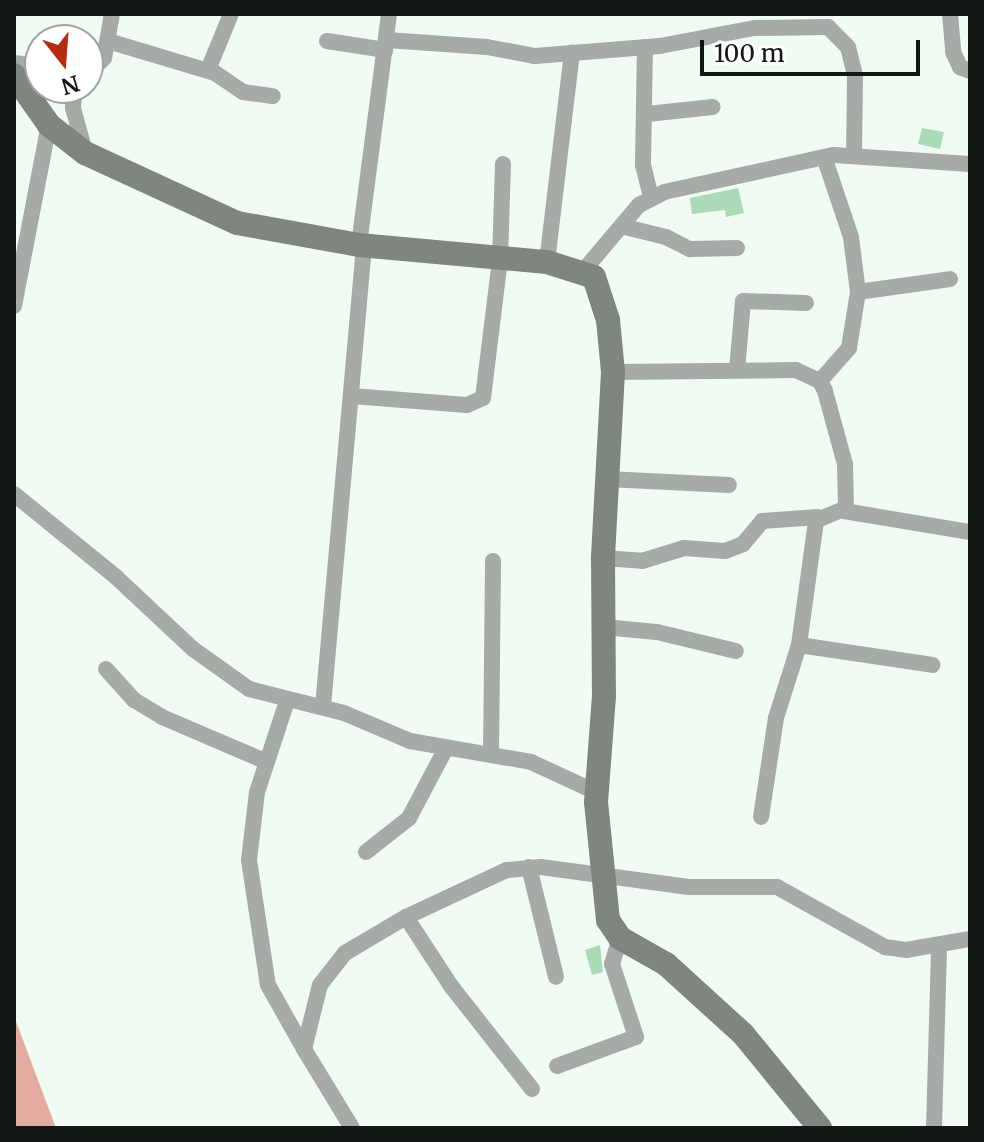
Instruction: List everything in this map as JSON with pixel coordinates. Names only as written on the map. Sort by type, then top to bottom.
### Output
[{"type":"main road","points":[[14,75],[49,125],[85,153],[237,223],[361,245],[547,262],[584,270],[601,292],[613,372],[603,558],[596,792],[600,876],[608,920],[620,938],[666,964],[743,1034],[820,1128]]},
{"type":"street","points":[[104,48],[112,14]]},
{"type":"street","points":[[208,70],[231,14]]},
{"type":"street","points":[[323,706],[352,396],[361,245],[389,14]]},
{"type":"street","points":[[950,14],[953,52],[960,67],[970,71]]},
{"type":"street","points":[[327,41],[535,56],[645,47],[813,20],[841,35],[848,47],[856,98],[854,154]]},
{"type":"street","points":[[108,41],[208,70],[243,92],[273,96]]},
{"type":"street","points":[[645,47],[647,114],[643,165],[651,196]]},
{"type":"street","points":[[547,262],[572,52]]},
{"type":"street","points":[[73,104],[85,153]]},
{"type":"street","points":[[647,114],[713,107]]},
{"type":"street","points":[[14,306],[49,125]]},
{"type":"street","points":[[584,270],[651,196],[824,157],[854,154],[970,164]]},
{"type":"street","points":[[820,381],[849,348],[858,292],[851,237],[824,157]]},
{"type":"street","points":[[352,396],[480,402],[500,259],[503,164]]},
{"type":"street","points":[[625,227],[690,249],[737,248]]},
{"type":"street","points":[[858,292],[950,279]]},
{"type":"street","points":[[737,370],[743,301],[806,303]]},
{"type":"street","points":[[613,372],[796,370],[820,381],[845,464],[844,511]]},
{"type":"street","points":[[607,479],[729,485]]},
{"type":"street","points":[[14,494],[223,674],[287,701],[323,706],[410,741],[531,762],[596,792]]},
{"type":"street","points":[[603,558],[642,561],[684,548],[725,551],[743,544],[762,521],[818,517],[844,511],[970,532]]},
{"type":"street","points":[[761,817],[776,718],[799,645],[818,517]]},
{"type":"street","points":[[491,755],[493,561]]},
{"type":"street","points":[[603,627],[657,632],[736,651]]},
{"type":"street","points":[[799,645],[933,665]]},
{"type":"street","points":[[106,669],[134,700],[162,717],[267,762]]},
{"type":"street","points":[[287,701],[252,813],[249,860],[268,985],[352,1128]]},
{"type":"street","points":[[366,852],[409,818],[446,748]]},
{"type":"street","points":[[304,1049],[312,1002],[333,964],[406,917],[507,870],[529,867],[689,887],[777,887],[885,947],[939,945],[970,939]]},
{"type":"street","points":[[529,867],[556,977]]},
{"type":"street","points":[[406,917],[451,986],[532,1089]]},
{"type":"street","points":[[557,1066],[636,1037],[612,964],[620,938]]},
{"type":"street","points":[[934,1128],[939,945]]},
{"type":"shaded area","points":[[14,1016],[56,1128],[14,1128]]},
{"type":"building","points":[[922,128],[944,132],[940,149],[918,144]]},
{"type":"building","points":[[738,188],[744,213],[726,217],[725,210],[692,214],[690,198]]},
{"type":"building","points":[[600,945],[603,972],[592,975],[585,950]]}]
